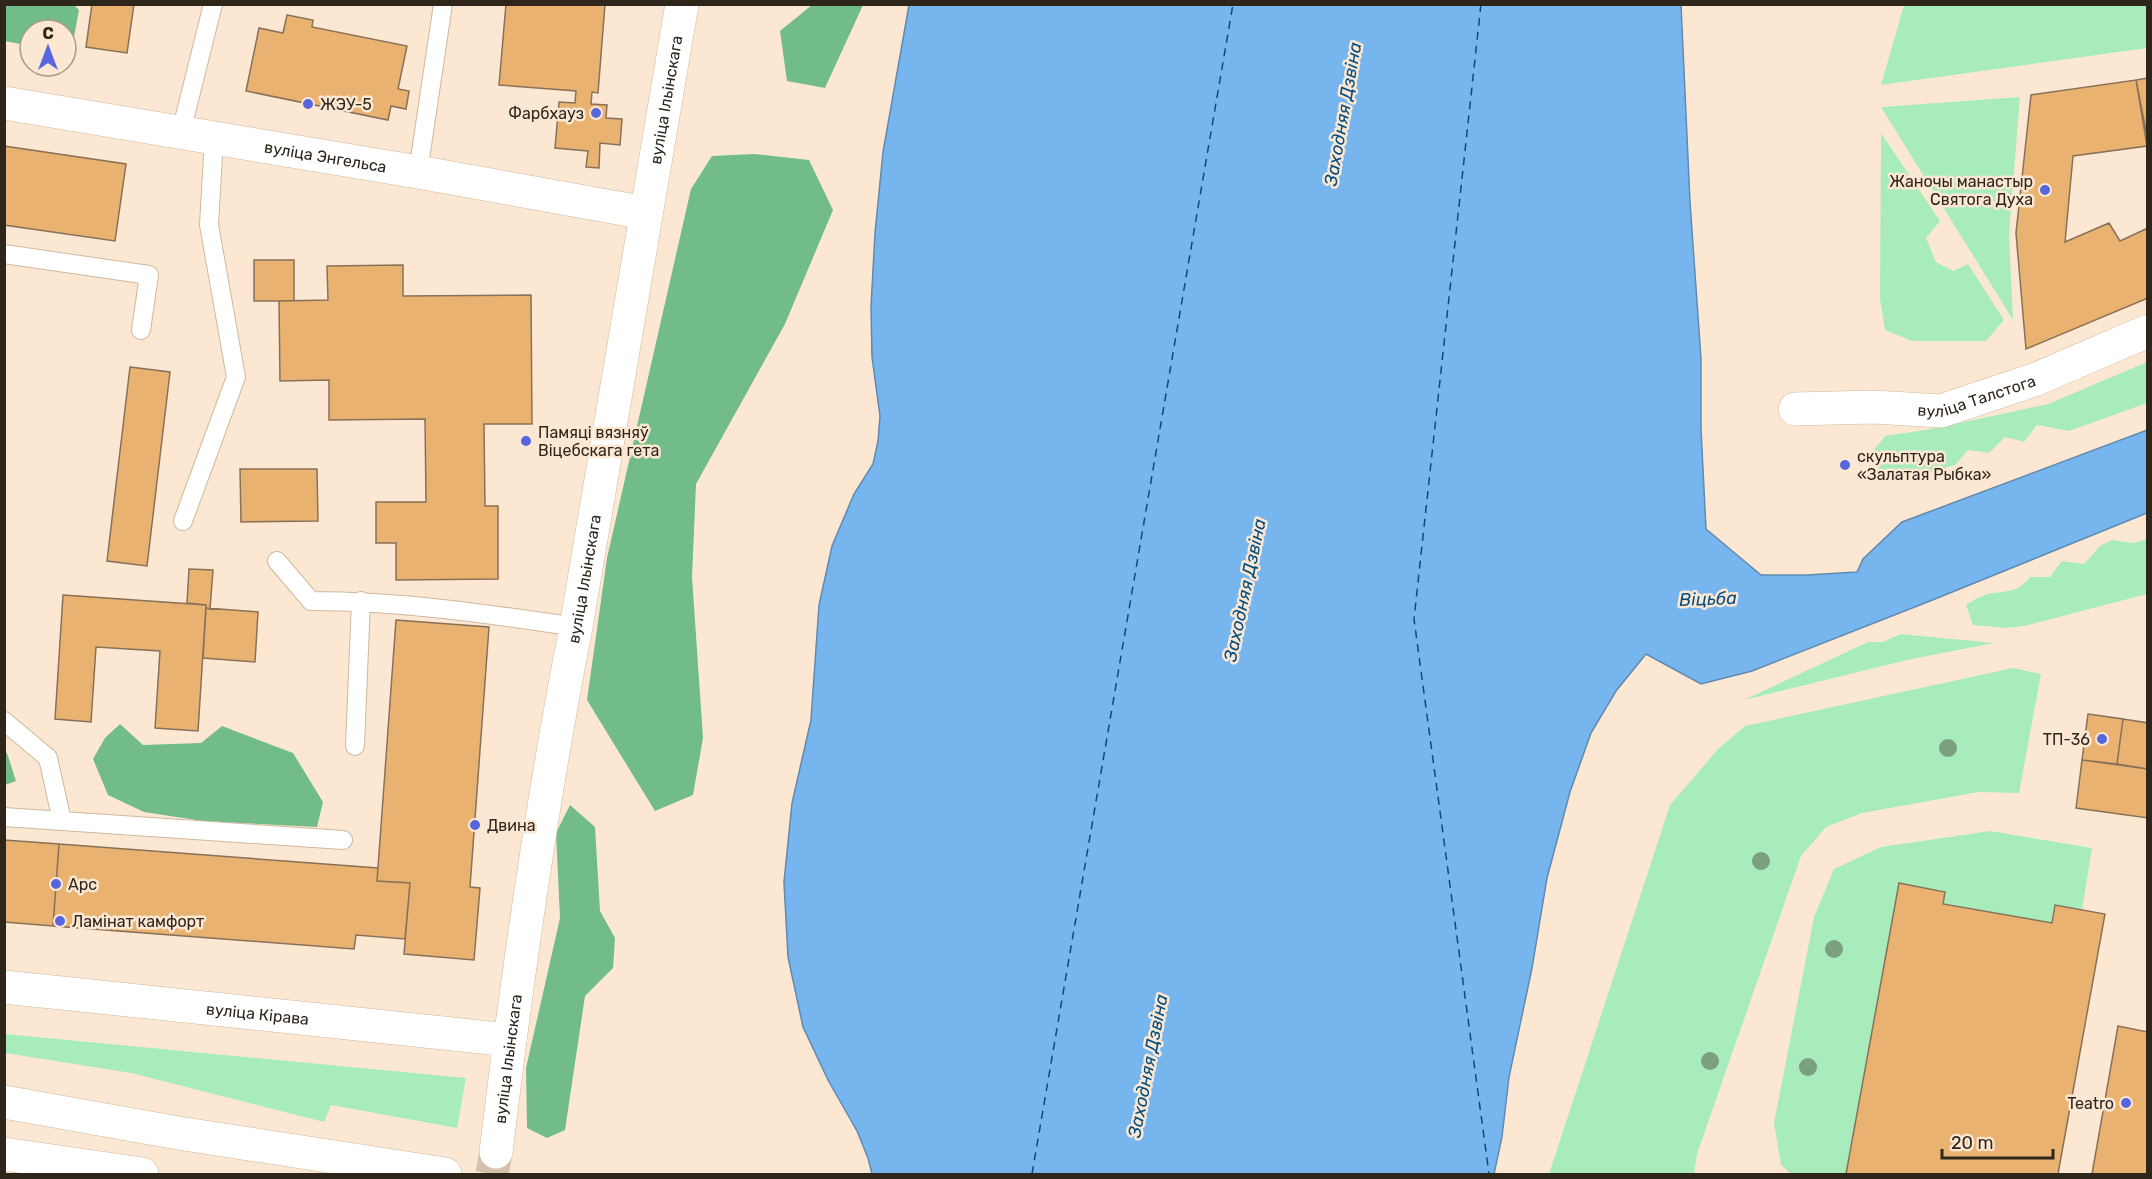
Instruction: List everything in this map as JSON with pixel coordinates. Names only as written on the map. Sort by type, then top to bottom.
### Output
[{"type":"street","name":"вуліца Ільінскага","points":[[496,1152],[510,1040],[557,723],[576,627],[682,4]]},
{"type":"street","name":"вуліца Энгельса","points":[[4,103],[418,172],[646,213]]},
{"type":"street","name":"вуліца Талстога","points":[[1795,409],[1873,408],[1941,411],[2034,380],[2148,332]]},
{"type":"street","name":"вуліца Кірава","points":[[4,987],[510,1040]]},
{"type":"street","points":[[4,1102],[178,1133],[445,1174]]},
{"type":"street","points":[[4,1154],[142,1174]]},
{"type":"lane","points":[[181,132],[213,4]]},
{"type":"lane","points":[[418,172],[443,4]]},
{"type":"lane","points":[[183,521],[236,377],[209,225],[213,138]]},
{"type":"lane","points":[[4,254],[149,275],[141,330]]},
{"type":"lane","points":[[277,561],[311,601],[361,601],[489,614],[576,627]]},
{"type":"lane","points":[[355,746],[361,601]]},
{"type":"lane","points":[[4,721],[48,758],[62,821]]},
{"type":"lane","points":[[4,817],[343,840]]},
{"type":"green space","points":[[4,5],[74,5],[79,10],[78,18],[18,18],[18,44],[5,41]]},
{"type":"green space","points":[[812,5],[863,5],[825,88],[787,81],[780,31]]},
{"type":"green space","points":[[1904,5],[2147,5],[2147,48],[1881,85]]},
{"type":"green space","points":[[2020,97],[2009,234],[2013,320],[1881,107]]},
{"type":"green space","points":[[1881,133],[1940,221],[1926,238],[1936,262],[1953,271],[1968,264],[2004,320],[1986,341],[1912,341],[1885,330],[1880,299]]},
{"type":"green space","points":[[754,154],[809,160],[833,210],[785,324],[696,484],[692,577],[703,738],[693,795],[655,811],[587,700],[607,558],[691,189],[712,156]]},
{"type":"green space","points":[[2147,362],[2147,403],[2069,431],[2037,425],[2024,442],[2005,437],[1989,453],[1968,450],[1955,465],[1911,478],[1878,468],[1874,450],[1885,436],[1931,429],[2048,404]]},
{"type":"green space","points":[[2147,539],[2147,594],[2024,626],[2006,628],[1973,625],[1966,605],[1979,597],[2016,589],[2030,577],[2050,577],[2062,561],[2084,564],[2100,546],[2112,540],[2133,543]]},
{"type":"green space","points":[[1901,634],[1994,643],[1907,660],[1744,700],[1868,642],[1883,642]]},
{"type":"green space","points":[[2013,668],[2041,674],[2019,793],[1979,792],[1862,813],[1826,827],[1801,856],[1697,1154],[1694,1174],[1549,1174],[1670,805],[1719,748],[1745,726]]},
{"type":"green space","points":[[120,724],[143,745],[201,743],[222,726],[293,753],[323,802],[317,827],[203,821],[144,812],[108,795],[93,759],[105,738]]},
{"type":"green space","points":[[5,752],[16,781],[5,785]]},
{"type":"green space","points":[[570,805],[595,827],[600,911],[615,938],[613,968],[585,996],[565,1130],[547,1138],[527,1128],[526,1068],[560,918],[556,833]]},
{"type":"green space","points":[[1990,831],[2092,848],[2082,910],[2055,905],[2052,923],[1943,904],[1945,892],[1899,883],[1846,1174],[1791,1174],[1781,1165],[1774,1123],[1814,917],[1834,869],[1881,847]]},
{"type":"green space","points":[[5,1034],[466,1078],[457,1128],[331,1105],[324,1122],[131,1073],[5,1053]]},
{"type":"water","points":[[909,5],[1681,5],[1690,202],[1701,359],[1701,429],[1706,529],[1761,575],[1857,572],[1863,559],[1902,522],[2147,430],[2147,513],[1752,671],[1701,684],[1646,654],[1616,691],[1591,733],[1570,792],[1547,878],[1532,968],[1509,1077],[1502,1137],[1494,1174],[872,1174],[857,1131],[828,1080],[803,1027],[788,957],[784,882],[792,803],[811,720],[819,605],[832,546],[854,494],[873,464],[878,441],[880,416],[872,357],[871,307],[875,233],[883,152]]},
{"type":"building","points":[[92,4],[134,4],[127,53],[86,47]]},
{"type":"building","points":[[506,4],[605,4],[598,93],[592,92],[591,104],[607,105],[606,118],[622,119],[620,145],[600,143],[599,168],[586,167],[588,151],[555,148],[559,102],[575,103],[576,91],[499,85]]},
{"type":"building","points":[[287,15],[313,20],[312,27],[407,46],[398,89],[409,91],[406,109],[391,106],[388,120],[246,91],[259,28],[283,33]]},
{"type":"building","points":[[2148,78],[2148,141],[2136,80]]},
{"type":"building","name":"Жаночы манастыр Святога Духа","points":[[2136,80],[2147,146],[2073,156],[2065,242],[2109,223],[2120,241],[2148,228],[2148,298],[2026,349],[2016,233],[2031,95]]},
{"type":"building","points":[[4,146],[126,164],[115,241],[4,225]]},
{"type":"building","points":[[254,260],[294,260],[294,301],[254,301]]},
{"type":"building","points":[[403,265],[403,296],[531,295],[532,424],[484,424],[485,506],[498,506],[498,579],[396,580],[396,543],[376,543],[376,502],[426,502],[425,419],[329,420],[329,380],[280,381],[279,301],[328,300],[327,266]]},
{"type":"building","points":[[130,367],[170,372],[147,566],[107,561]]},
{"type":"building","points":[[240,469],[317,469],[318,521],[241,522]]},
{"type":"building","points":[[189,569],[213,570],[210,609],[206,608],[206,605],[187,603]]},
{"type":"building","points":[[63,595],[206,605],[198,731],[155,728],[160,651],[96,647],[91,722],[55,719]]},
{"type":"building","points":[[206,608],[258,612],[255,662],[203,658]]},
{"type":"building","points":[[396,620],[489,627],[470,887],[480,888],[474,960],[404,954],[410,883],[377,881]]},
{"type":"building","name":"ТП-36","points":[[2088,714],[2123,719],[2117,764],[2082,760]]},
{"type":"building","points":[[2123,719],[2148,723],[2148,769],[2117,764]]},
{"type":"building","points":[[2082,760],[2148,769],[2148,818],[2076,808]]},
{"type":"building","points":[[4,840],[59,844],[53,926],[4,922]]},
{"type":"building","points":[[59,844],[378,868],[377,881],[410,883],[405,939],[356,935],[354,949],[53,926]]},
{"type":"building","points":[[1899,883],[1945,892],[1943,904],[2052,923],[2055,905],[2105,914],[2058,1174],[1846,1174]]},
{"type":"building","name":"Teatro","points":[[2118,1026],[2148,1032],[2148,1174],[2092,1174]]},
{"type":"ferry route","points":[[1032,1174],[1233,4]]},
{"type":"ferry route","points":[[1481,4],[1414,619],[1489,1174]]},
{"type":"tunnel","points":[[492,1174],[496,1152]]},
{"type":"place","name":"ЖЭУ-5","points":[[308,104]]},
{"type":"place","name":"Фарбхауз","points":[[596,113]]},
{"type":"place","name":"Жаночы манастыр Святога Духа","points":[[2045,190]]},
{"type":"place","name":"Памяці вязняў Віцебскага гета","points":[[526,441]]},
{"type":"place","name":"скульптура «Залатая Рыбка»","points":[[1845,465]]},
{"type":"place","name":"ТП-36","points":[[2102,739]]},
{"type":"place","name":"Двина","points":[[475,825]]},
{"type":"place","name":"Арс","points":[[56,884]]},
{"type":"place","name":"Ламінат камфорт","points":[[60,921]]},
{"type":"place","name":"Teatro","points":[[2126,1103]]},
{"type":"water label","name":"Заходняя Дзвіна","points":[[1343,114]]},
{"type":"water label","name":"Заходняя Дзвіна","points":[[1245,590]]},
{"type":"water label","name":"Віцьба","points":[[1708,599]]},
{"type":"water label","name":"Заходняя Дзвіна","points":[[1148,1066]]}]
